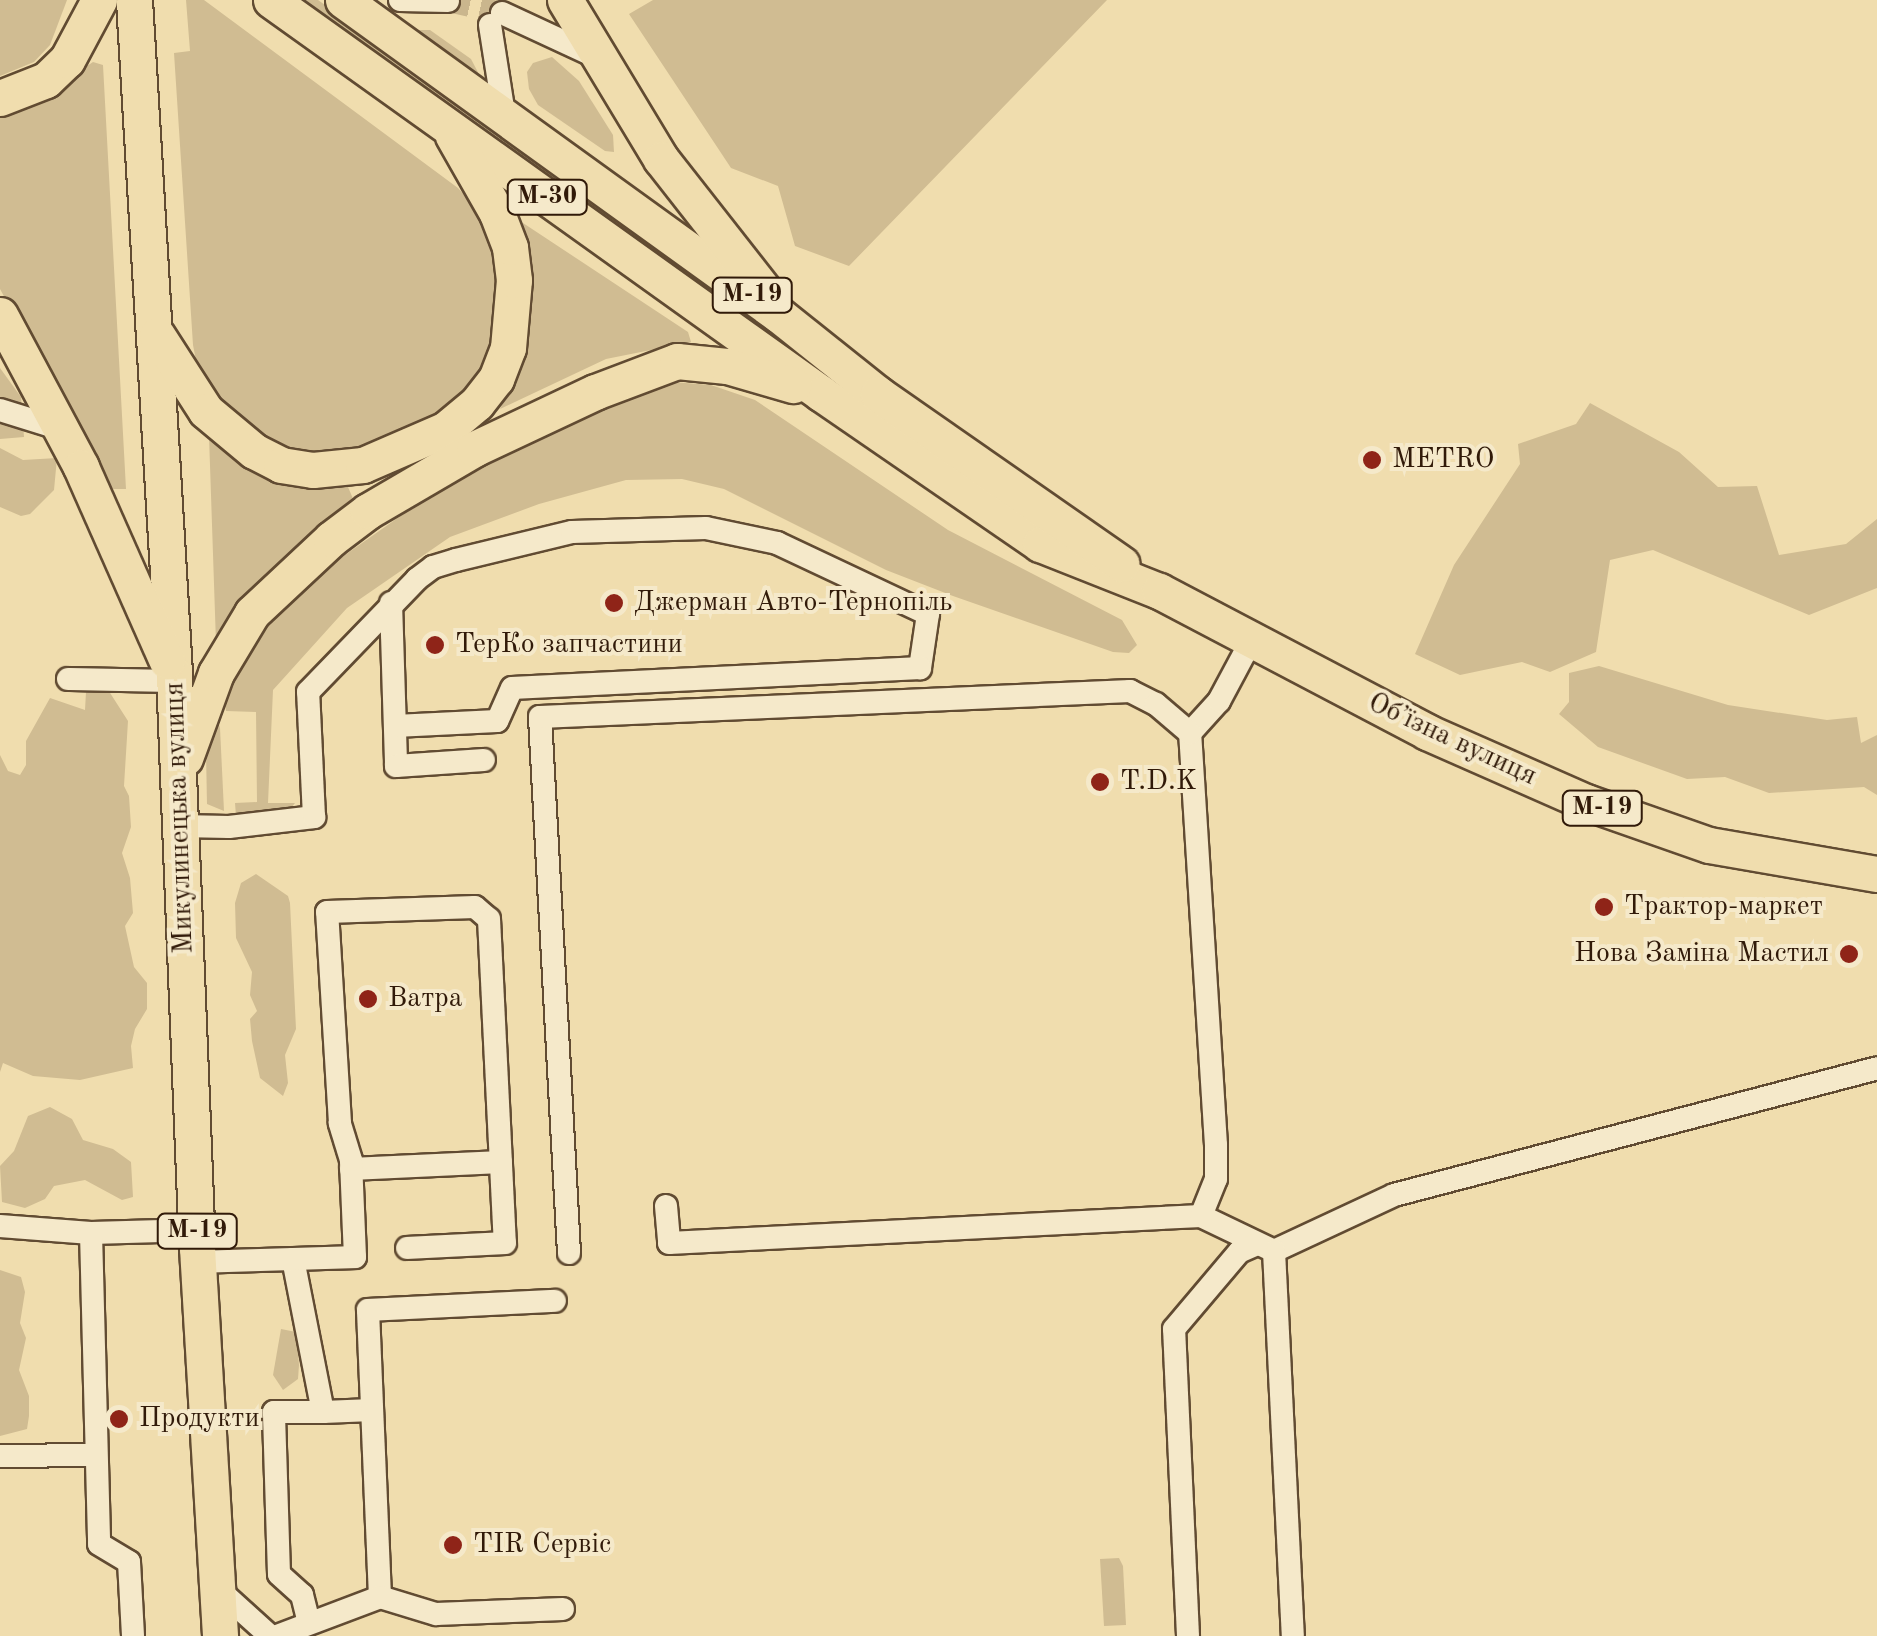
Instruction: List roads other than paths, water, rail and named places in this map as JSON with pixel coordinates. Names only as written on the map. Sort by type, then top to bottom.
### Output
[{"type":"highway","points":[[0,98],[46,80],[67,60],[100,0]]},
{"type":"highway","name":"Микулинецька вулиця","points":[[134,0],[174,677],[198,1246],[220,1636]]},
{"type":"highway","name":"М-30","points":[[271,0],[822,394]]},
{"type":"highway","name":"М-19","points":[[344,0],[790,325],[878,394],[1059,516],[1159,592]]},
{"type":"highway","points":[[565,0],[661,159],[790,325]]},
{"type":"highway","points":[[154,329],[202,406],[225,430],[281,465],[313,470],[363,466],[446,429],[477,403],[496,379],[508,348],[514,280],[510,247],[497,213],[447,126]]},
{"type":"highway","points":[[0,316],[61,429],[174,677]]},
{"type":"highway","name":"М-19","points":[[178,780],[216,673],[252,613],[318,550],[368,511],[474,449],[595,392],[677,361],[727,366],[822,394],[1040,544],[1159,592]]},
{"type":"highway","name":"Обʼїзна вулиця","points":[[1159,592],[1427,732],[1655,828],[1764,858],[1877,874]]},
{"type":"lane","points":[[344,0],[372,0]]},
{"type":"lane","points":[[400,0],[448,0]]},
{"type":"lane","points":[[504,114],[496,19],[600,59]]},
{"type":"lane","points":[[0,410],[61,429]]},
{"type":"lane","points":[[180,826],[230,827],[314,818],[308,692],[391,604],[433,567],[555,536],[706,528],[777,543],[928,614],[920,668],[512,688],[497,720],[395,726]]},
{"type":"lane","points":[[391,604],[396,766],[484,760]]},
{"type":"lane","points":[[1200,1216],[1216,1179],[1216,1145],[1190,734],[1219,701],[1251,641]]},
{"type":"lane","points":[[68,678],[174,677]]},
{"type":"lane","points":[[568,1253],[540,717],[1130,692],[1156,704],[1190,734]]},
{"type":"lane","points":[[0,1226],[91,1233],[293,1259],[354,1257],[351,1169],[340,1123],[328,912],[474,907],[489,919],[505,1243],[407,1248]]},
{"type":"lane","points":[[1188,1636],[1174,1330],[1239,1252],[1266,1248],[1394,1195],[1877,1068]]},
{"type":"lane","points":[[351,1169],[501,1162]]},
{"type":"lane","points":[[666,1206],[669,1243],[1200,1216],[1266,1248]]},
{"type":"lane","points":[[91,1233],[99,1544],[130,1562],[133,1636]]},
{"type":"lane","points":[[1266,1248],[1293,1636]]},
{"type":"lane","points":[[293,1259],[323,1412]]},
{"type":"lane","points":[[380,1597],[368,1310],[555,1301]]},
{"type":"lane","points":[[308,1623],[302,1595],[280,1574],[274,1412],[372,1410]]},
{"type":"lane","points":[[0,1456],[96,1454]]},
{"type":"lane","points":[[218,1589],[274,1636],[380,1597],[436,1614],[563,1609]]},
{"type":"tunnel","points":[[448,1],[502,13]]},
{"type":"place","name":"METRO","points":[[1372,460]]},
{"type":"place","name":"Джерман Авто-Тернопіль","points":[[614,603]]},
{"type":"place","name":"ТерКо запчастини","points":[[435,645]]},
{"type":"place","name":"T.D.K","points":[[1100,782]]},
{"type":"place","name":"Трактор-маркет","points":[[1604,907]]},
{"type":"place","name":"Нова Заміна Мастил","points":[[1849,954]]},
{"type":"place","name":"Ватра","points":[[368,999]]},
{"type":"place","name":"Продукти","points":[[119,1419]]},
{"type":"place","name":"TIR Сервіс","points":[[453,1545]]}]
